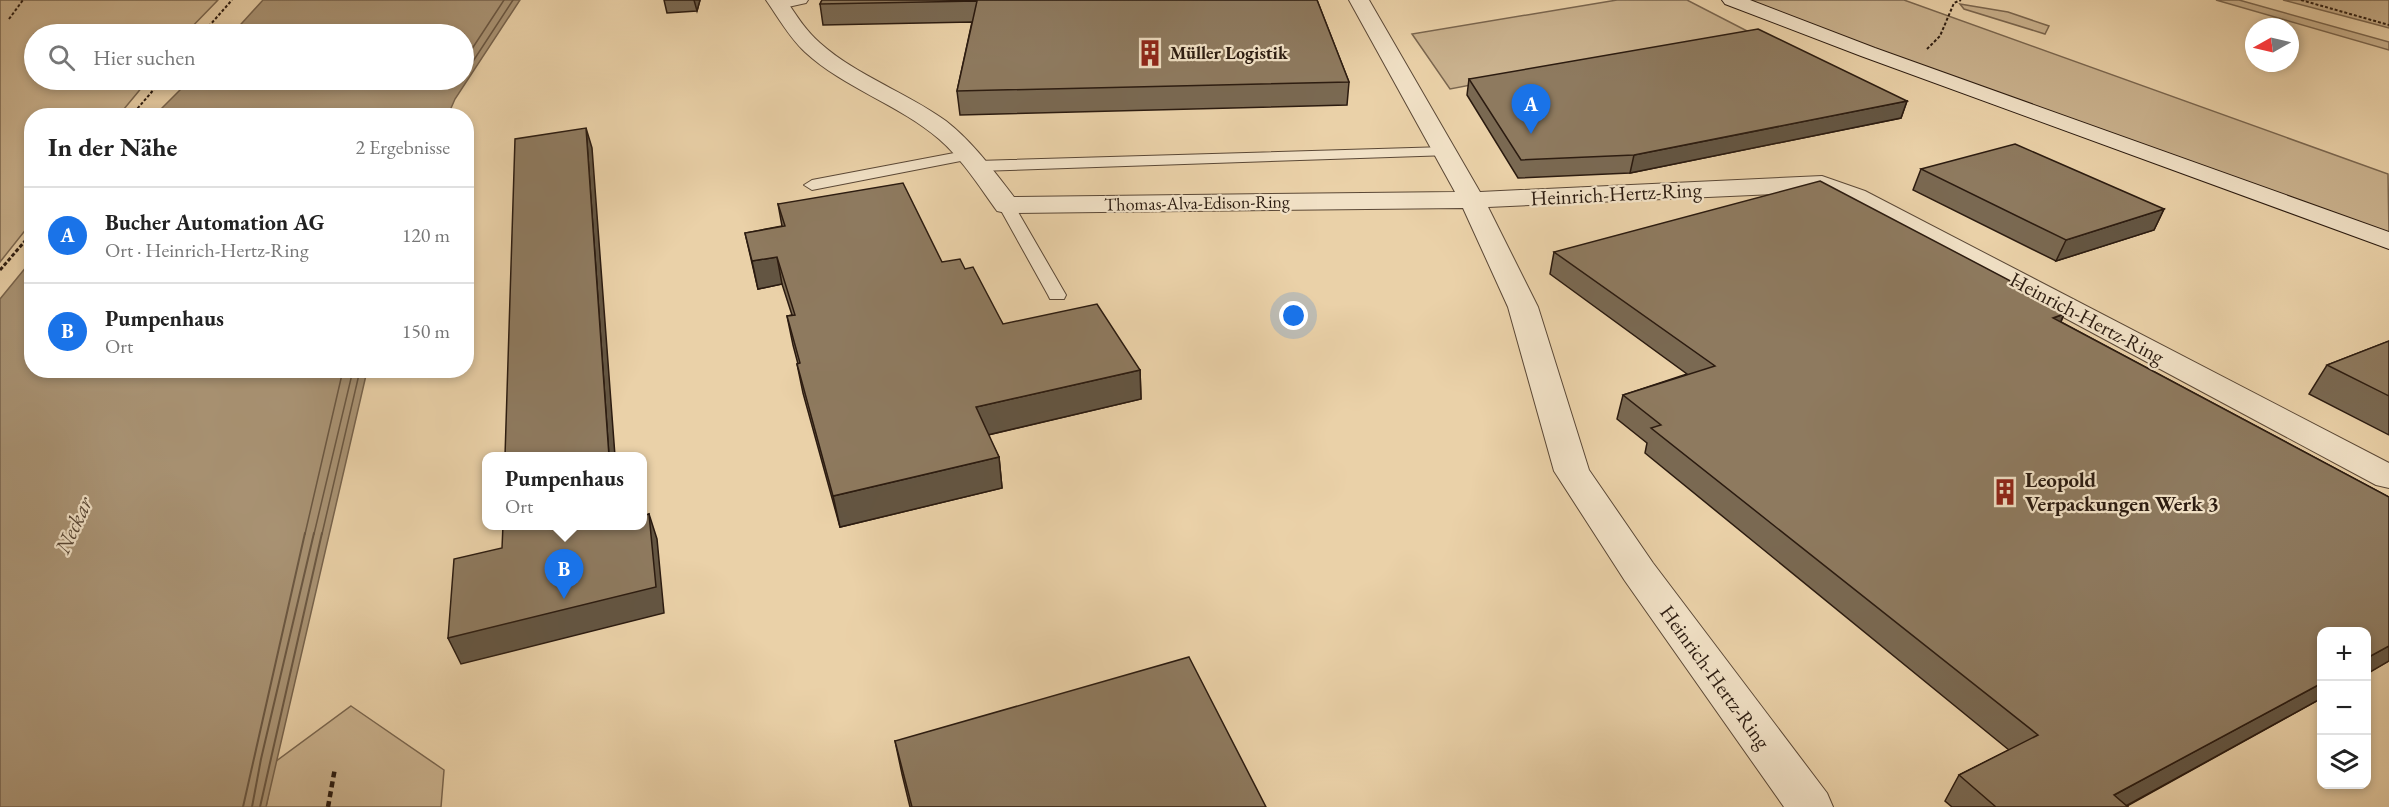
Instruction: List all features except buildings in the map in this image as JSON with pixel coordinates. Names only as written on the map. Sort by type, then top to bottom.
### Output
[{"type":"street","points":[[1359,0],[1472,200]]},
{"type":"street","points":[[1732,0],[2389,241]]},
{"type":"street","points":[[778,3],[804,39],[818,53],[902,102],[939,127],[974,160],[1006,205]]},
{"type":"street","name":"Heinrich-Hertz-Ring","points":[[1810,807],[1639,572],[1572,471],[1523,307],[1472,200],[1822,184],[1867,201],[2389,477]]},
{"type":"street","name":"Thomas-Alva-Edison-Ring","points":[[1006,205],[1472,200]]},
{"type":"lane","points":[[778,3],[802,0]]},
{"type":"lane","points":[[812,185],[974,160],[1444,152]]},
{"type":"lane","points":[[1006,205],[1057,295]]},
{"type":"path","points":[[9,18],[23,0]]},
{"type":"path","points":[[211,24],[232,0]]},
{"type":"path","points":[[1904,64],[1921,55],[1940,36],[1954,3],[1961,0]]},
{"type":"path","points":[[2301,0],[2389,25]]},
{"type":"path","points":[[138,108],[153,90]]},
{"type":"path","points":[[0,270],[24,242]]},
{"type":"path","points":[[328,807],[335,768]]},
{"type":"shaded area","points":[[0,0],[218,0],[195,24],[24,24],[24,90],[140,90],[125,108],[24,108],[24,232],[0,262]]},
{"type":"shaded area","points":[[1617,0],[1687,0],[1749,32],[1450,89],[1412,34]]},
{"type":"shaded area","points":[[1741,0],[1904,0],[2388,174],[2389,236]]},
{"type":"shaded area","points":[[2216,0],[2239,0],[2389,42],[2389,50],[2299,24],[2299,18],[2278,18]]},
{"type":"shaded area","points":[[2283,0],[2389,0],[2389,28],[2378,25]]},
{"type":"shaded area","points":[[1960,4],[2008,12],[2049,26],[2045,34],[1964,9]]},
{"type":"shaded area","points":[[351,706],[444,770],[441,807],[266,807],[275,762]]},
{"type":"water","points":[[263,0],[520,0],[474,70],[474,24],[241,24]]},
{"type":"water","points":[[180,90],[461,90],[451,108],[162,108]]},
{"type":"water","name":"Neckar","points":[[24,270],[24,378],[365,378],[266,807],[0,807],[0,299]]},
{"type":"place","name":"Müller Logistik","points":[[1150,53]]},
{"type":"place","name":"Bucher Automation AG","points":[[1531,134]]},
{"type":"place","name":"Leopold Verpackungen Werk 3","points":[[2005,492]]},
{"type":"place","name":"Pumpenhaus","points":[[564,599]]}]
